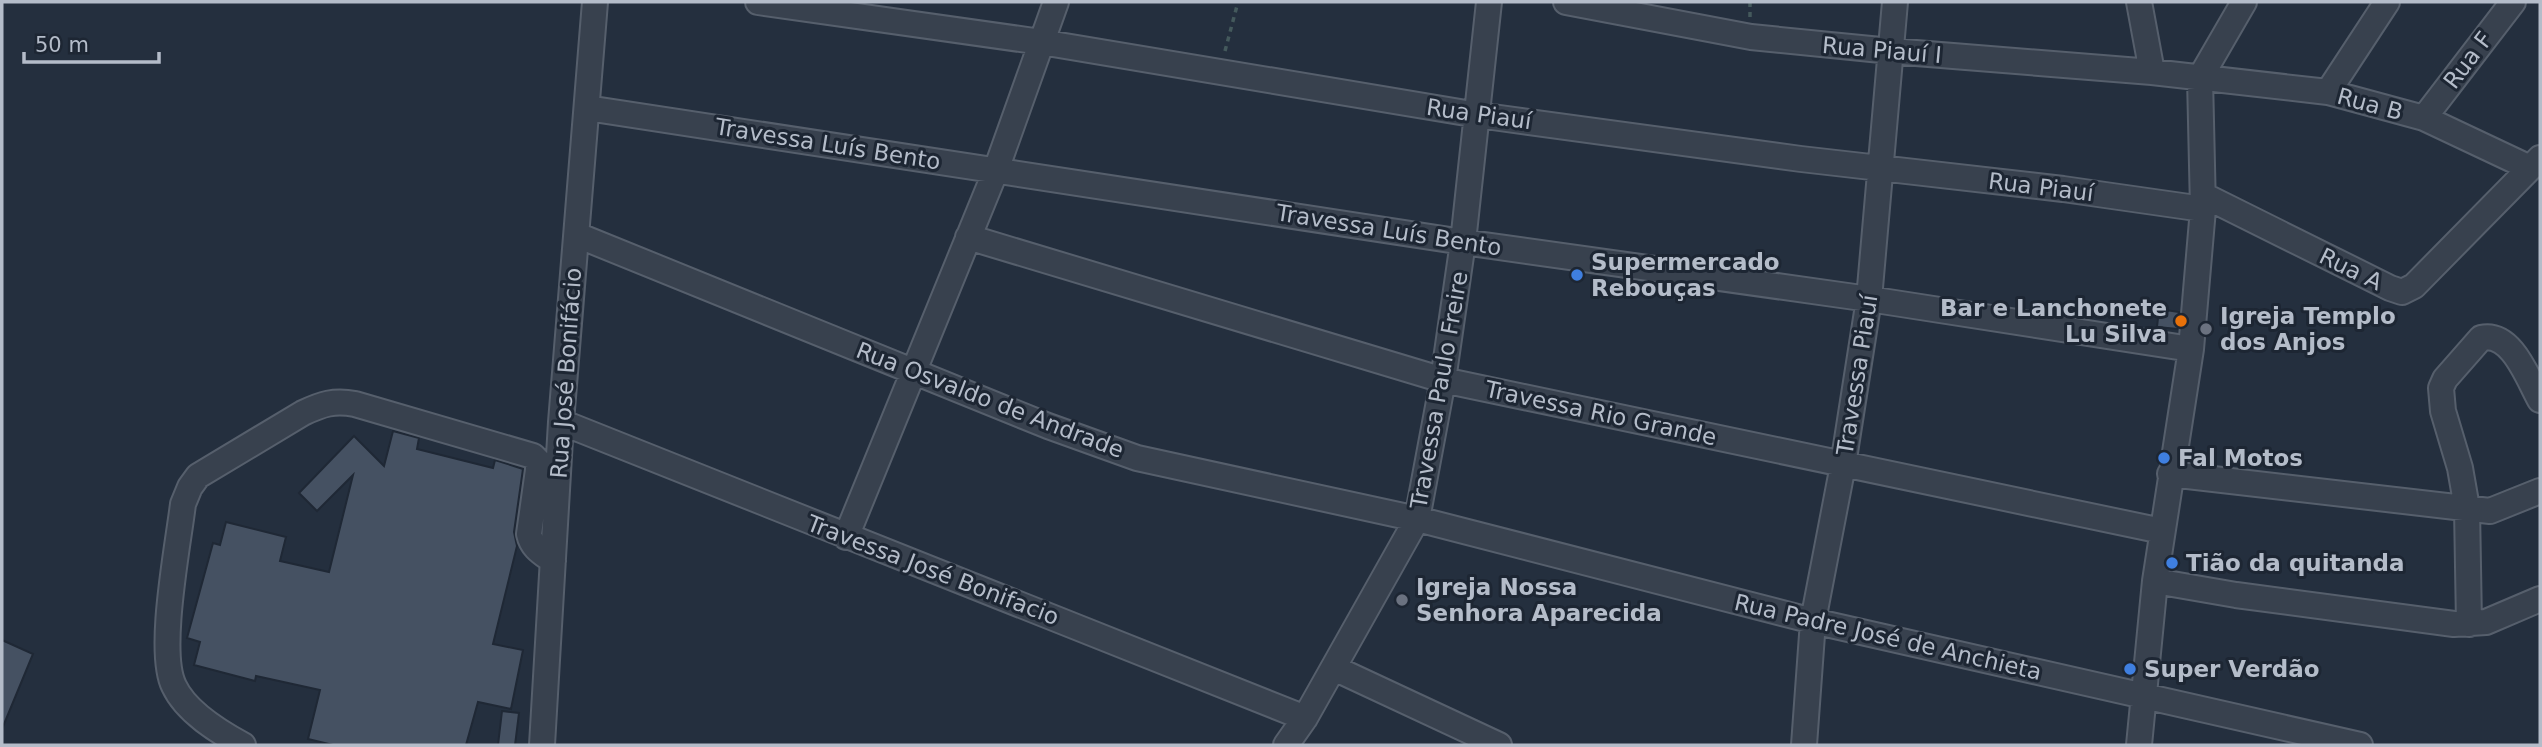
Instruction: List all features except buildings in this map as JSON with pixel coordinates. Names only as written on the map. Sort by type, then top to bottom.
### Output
[{"type":"street","name":"Rua José Bonifácio","points":[[542,745],[561,422],[595,2]]},
{"type":"street","name":"Rua Piauí","points":[[758,2],[1041,43],[1478,115],[1880,168],[2203,202]]},
{"type":"street","points":[[845,537],[996,170],[1056,2]]},
{"type":"street","name":"Travessa Paulo Freire","points":[[1286,745],[1334,668],[1417,519],[1443,380],[1463,242],[1489,2]]},
{"type":"street","name":"Rua Piauí I","points":[[1566,2],[1751,37],[2200,78]]},
{"type":"street","name":"Travessa Piauí","points":[[1810,744],[1813,621],[1843,465],[1869,299],[1895,2]]},
{"type":"street","points":[[2139,2],[2152,72]]},
{"type":"street","points":[[2139,745],[2155,581],[2192,349],[2203,202],[2200,78],[2244,2]]},
{"type":"street","points":[[2328,92],[2386,2]]},
{"type":"street","name":"Rua F","points":[[2424,118],[2513,2]]},
{"type":"street","name":"Rua B","points":[[2200,78],[2328,92],[2424,118],[2535,163]]},
{"type":"street","name":"Travessa Luís Bento","points":[[587,108],[1463,242],[1869,299],[2192,349]]},
{"type":"street","name":"Rua A","points":[[2203,202],[2402,292],[2414,286],[2535,163]]},
{"type":"street","name":"Rua Osvaldo de Andrade","points":[[577,235],[1048,426],[1137,458],[1417,519]]},
{"type":"street","name":"Travessa Rio Grande","points":[[968,237],[1443,380],[2162,531]]},
{"type":"street","points":[[2469,624],[2467,508],[2460,468],[2441,400],[2441,388],[2445,379],[2481,338],[2494,337],[2503,341],[2513,353],[2540,400]]},
{"type":"street","points":[[243,745],[215,728],[188,705],[174,686],[171,675],[167,640],[183,505],[198,476],[303,413],[320,404],[337,401],[355,404],[533,456],[538,461],[538,470],[529,534],[535,548],[553,561]]},
{"type":"street","name":"Travessa José Bonifacio","points":[[561,422],[1305,718]]},
{"type":"street","points":[[2170,474],[2490,511],[2540,491]]},
{"type":"street","name":"Rua Padre José de Anchieta","points":[[1417,519],[1813,621],[2360,745]]},
{"type":"street","points":[[2155,581],[2236,595],[2469,624],[2486,622],[2540,599]]},
{"type":"street","points":[[1334,668],[1499,745]]},
{"type":"path","points":[[1218,73],[1238,2]]},
{"type":"path","points":[[1750,2],[1750,12]]},
{"type":"place","name":"Supermercado Rebouças","points":[[1577,275]]},
{"type":"place","name":"Bar e Lanchonete Lu Silva","points":[[2181,321]]},
{"type":"place","name":"Igreja Templo dos Anjos","points":[[2206,329]]},
{"type":"place","name":"Fal Motos","points":[[2164,458]]},
{"type":"place","name":"Tião da quitanda","points":[[2172,563]]},
{"type":"place","name":"Igreja Nossa Senhora Aparecida","points":[[1402,600]]},
{"type":"place","name":"Super Verdão","points":[[2130,669]]}]
